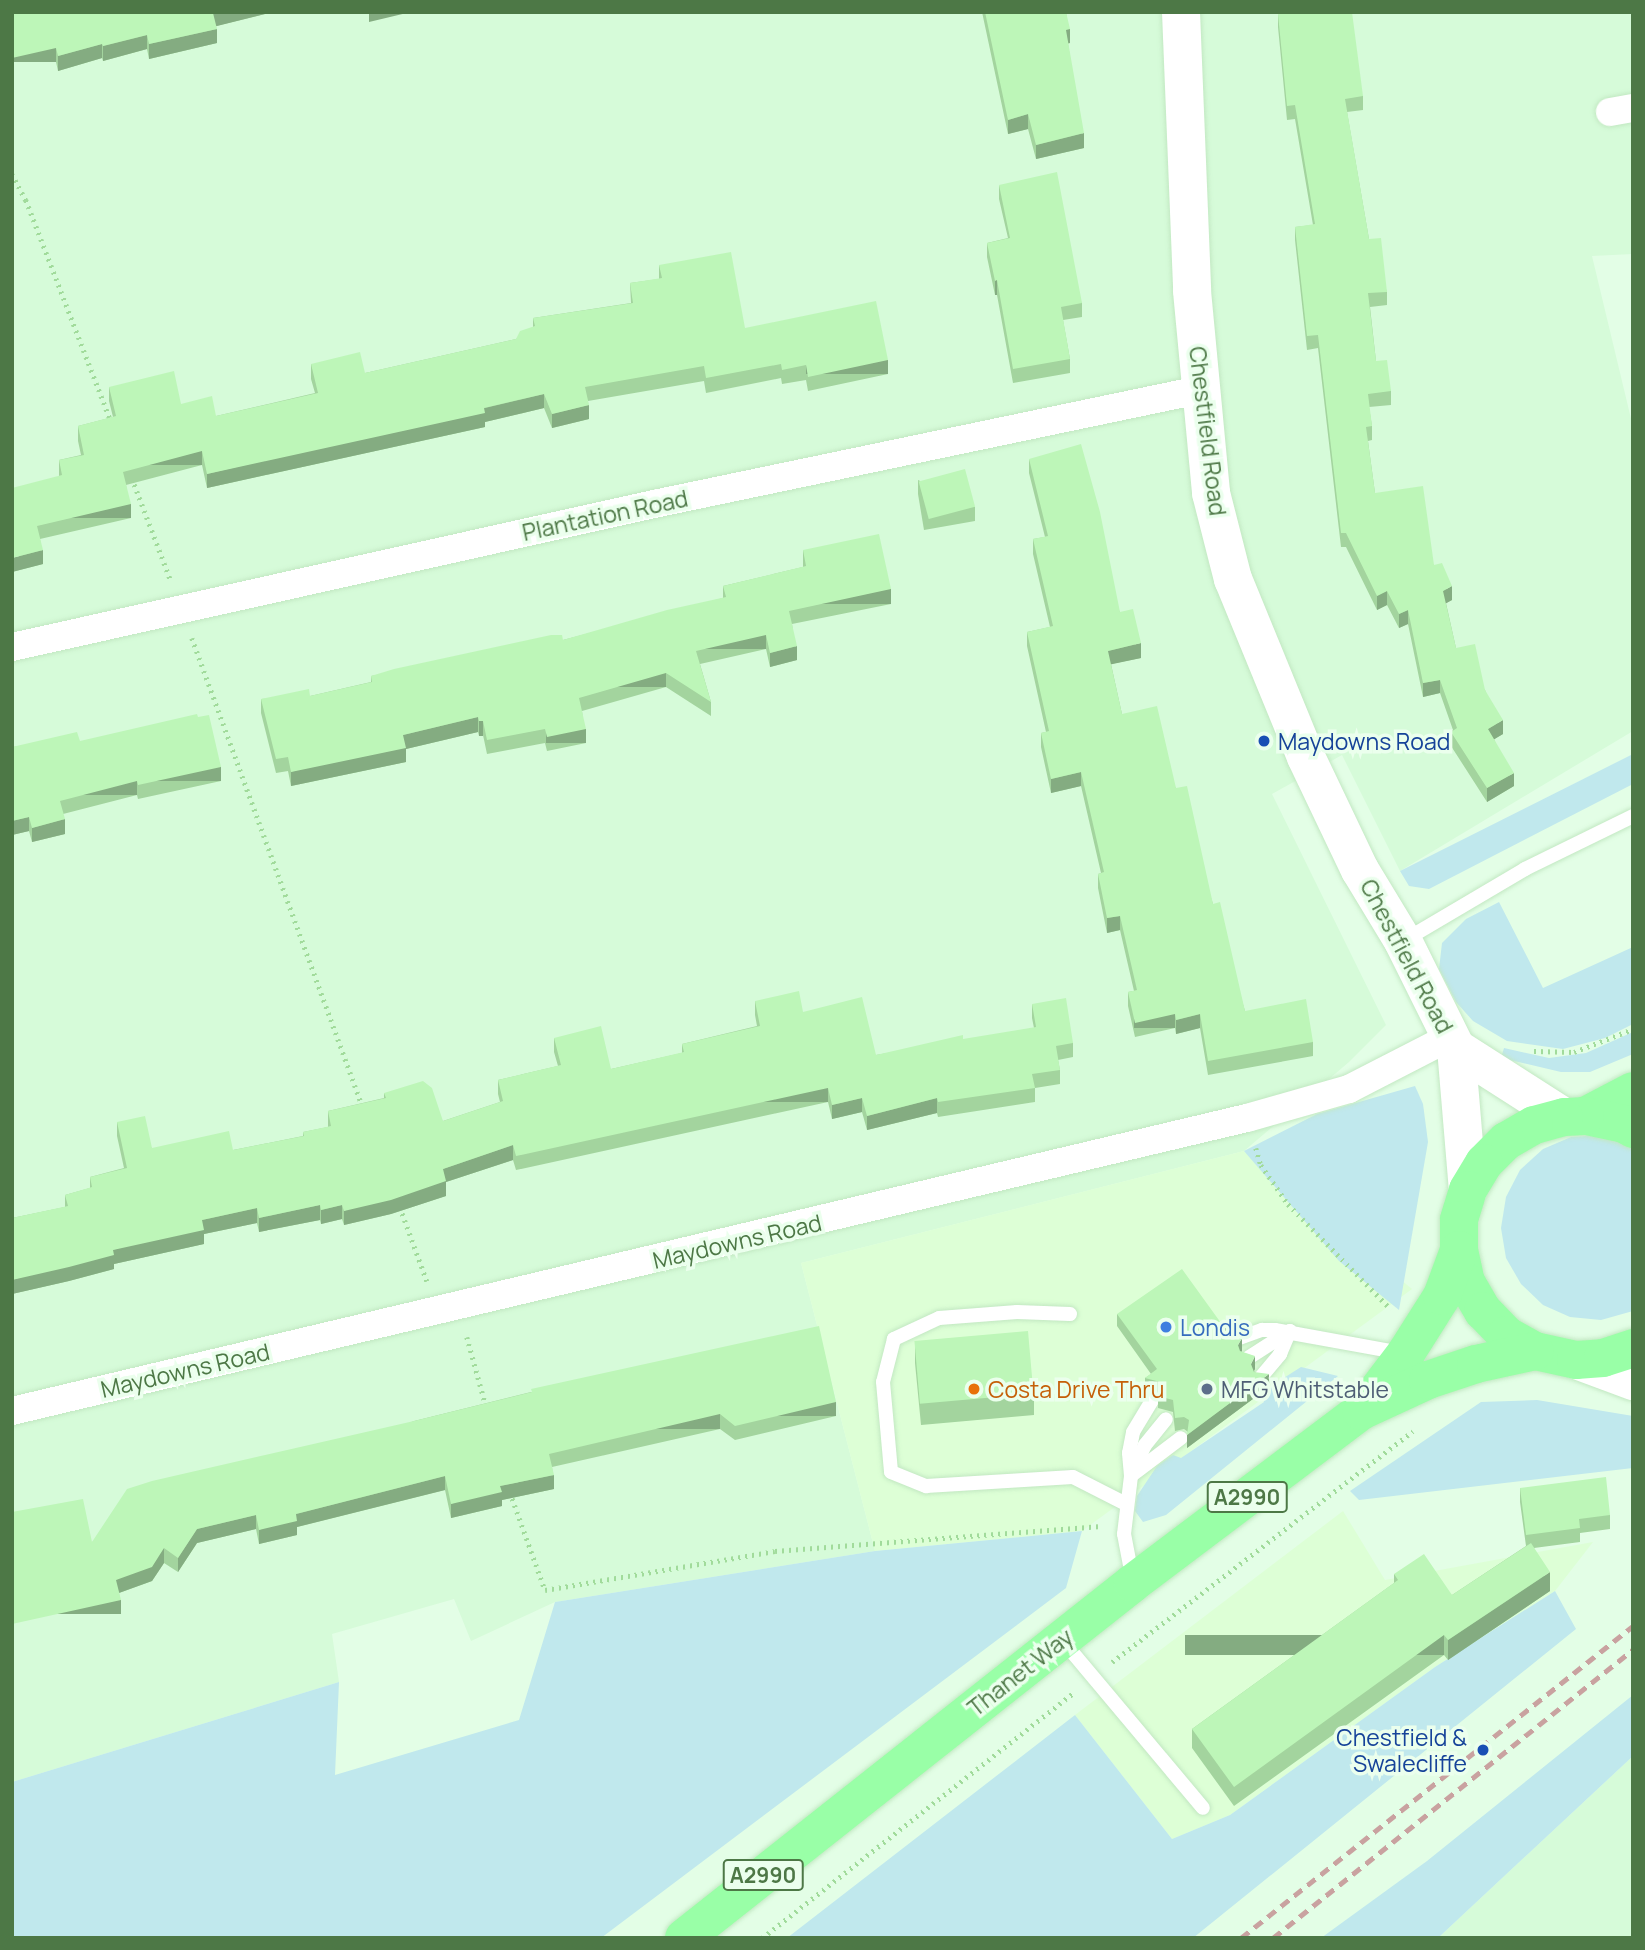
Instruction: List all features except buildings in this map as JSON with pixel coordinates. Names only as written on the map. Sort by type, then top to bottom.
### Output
[{"type":"main road","points":[[1633,1091],[1575,1116],[1534,1125],[1506,1141],[1484,1163],[1468,1191],[1460,1220],[1459,1250],[1466,1282],[1483,1311],[1506,1335],[1535,1351],[1576,1360],[1603,1357],[1633,1348]]},
{"type":"main road","points":[[1575,1116],[1624,1124],[1633,1129]]},
{"type":"main road","name":"Thanet Way","points":[[1361,1411],[1411,1344],[1442,1296],[1459,1250]]},
{"type":"main road","name":"Thanet Way","points":[[684,1938],[1061,1639],[1361,1411],[1428,1380],[1476,1364],[1535,1351]]},
{"type":"street","name":"Chestfield Road","points":[[1181,12],[1199,390],[1211,493],[1233,579],[1306,757],[1360,870],[1404,941],[1453,1043],[1468,1191]]},
{"type":"street","name":"Plantation Road","points":[[12,647],[654,504],[1199,390]]},
{"type":"street","name":"Chestfield Road","points":[[1453,1043],[1575,1116]]},
{"type":"street","name":"Maydowns Road","points":[[12,1411],[1247,1118],[1349,1089],[1453,1043]]},
{"type":"street","points":[[1576,1360],[1633,1381]]},
{"type":"lane","points":[[1404,941],[1525,869],[1633,816]]},
{"type":"lane","points":[[1070,1314],[1017,1312],[939,1318],[894,1339],[883,1382],[891,1472],[926,1486],[1073,1477],[1126,1504]]},
{"type":"lane","points":[[1234,1340],[1262,1330],[1290,1331],[1348,1345],[1411,1344]]},
{"type":"lane","points":[[1248,1358],[1290,1331]]},
{"type":"lane","points":[[1261,1377],[1280,1354],[1290,1331]]},
{"type":"lane","points":[[1131,1476],[1129,1453],[1133,1432],[1152,1400]]},
{"type":"lane","points":[[1133,1583],[1125,1534],[1131,1476],[1145,1445],[1166,1419]]},
{"type":"lane","points":[[1131,1476],[1181,1438]]},
{"type":"lane","points":[[1061,1639],[1203,1808]]},
{"type":"path","points":[[12,174],[26,200],[113,427]]},
{"type":"path","points":[[128,466],[368,1119]]},
{"type":"path","points":[[1527,1049],[1541,1053],[1574,1052],[1633,1029]]},
{"type":"path","points":[[1247,1118],[1261,1165],[1289,1204],[1411,1344]]},
{"type":"path","points":[[396,1196],[438,1311],[467,1333],[486,1410]]},
{"type":"path","points":[[762,1938],[1094,1676],[1417,1428]]},
{"type":"path","points":[[508,1486],[545,1590],[775,1550],[1097,1525],[1100,1537]]},
{"type":"shaded area","points":[[12,12],[1633,12],[1633,254],[1592,256],[1633,427],[1633,731],[1400,871],[1342,755],[1272,794],[1386,1025],[1349,1062],[1244,1151],[801,1263],[875,1551],[555,1602],[471,1641],[454,1599],[332,1634],[339,1682],[12,1782]]},
{"type":"shaded area","points":[[1633,754],[1633,784],[1429,889],[1409,886],[1400,871]]},
{"type":"shaded area","points":[[1499,902],[1543,988],[1633,947],[1633,1024],[1605,1038],[1563,1049],[1507,1041],[1473,1021],[1456,1002],[1439,969],[1442,943],[1466,919]]},
{"type":"shaded area","points":[[1633,1032],[1633,1054],[1590,1072],[1561,1072],[1501,1058],[1504,1048],[1549,1058],[1586,1053]]},
{"type":"shaded area","points":[[1415,1086],[1423,1104],[1428,1142],[1399,1310],[1339,1261],[1244,1151],[1317,1114]]},
{"type":"shaded area","points":[[1602,1135],[1633,1143],[1633,1311],[1601,1320],[1570,1317],[1543,1305],[1521,1284],[1506,1258],[1501,1228],[1506,1197],[1520,1170],[1543,1149],[1571,1137]]},
{"type":"shaded area","points":[[1244,1151],[1412,1289],[1082,1531],[875,1551],[801,1263]]},
{"type":"shaded area","points":[[1301,1367],[1338,1376],[1166,1515],[1143,1522],[1135,1511],[1137,1496],[1157,1466],[1173,1455],[1181,1458],[1264,1402],[1260,1393]]},
{"type":"shaded area","points":[[1537,1400],[1633,1416],[1633,1468],[1359,1500],[1350,1491],[1481,1402]]},
{"type":"shaded area","points":[[1343,1511],[1385,1580],[1593,1542],[1555,1591],[1435,1667],[1230,1815],[1172,1839],[1075,1715]]},
{"type":"shaded area","points":[[1082,1531],[1066,1588],[601,1938],[12,1938],[12,1782],[339,1682],[335,1775],[519,1720],[555,1602],[875,1551]]},
{"type":"shaded area","points":[[1555,1591],[1576,1629],[1193,1938],[787,1938],[1075,1715],[1172,1839],[1230,1815],[1435,1667]]},
{"type":"shaded area","points":[[1633,1695],[1633,1756],[1438,1938],[1321,1938],[1427,1861]]},
{"type":"shaded area","points":[[1633,1756],[1633,1938],[1438,1938]]},
{"type":"railway","points":[[1241,1938],[1633,1626]]},
{"type":"railway","points":[[1273,1938],[1633,1650]]},
{"type":"place","name":"Maydowns Road","points":[[1264,741]]},
{"type":"place","name":"Londis","points":[[1166,1327]]},
{"type":"place","name":"Costa Drive Thru","points":[[974,1389]]},
{"type":"place","name":"MFG Whitstable","points":[[1207,1389]]},
{"type":"place","name":"Chestfield & Swalecliffe","points":[[1483,1750]]}]
